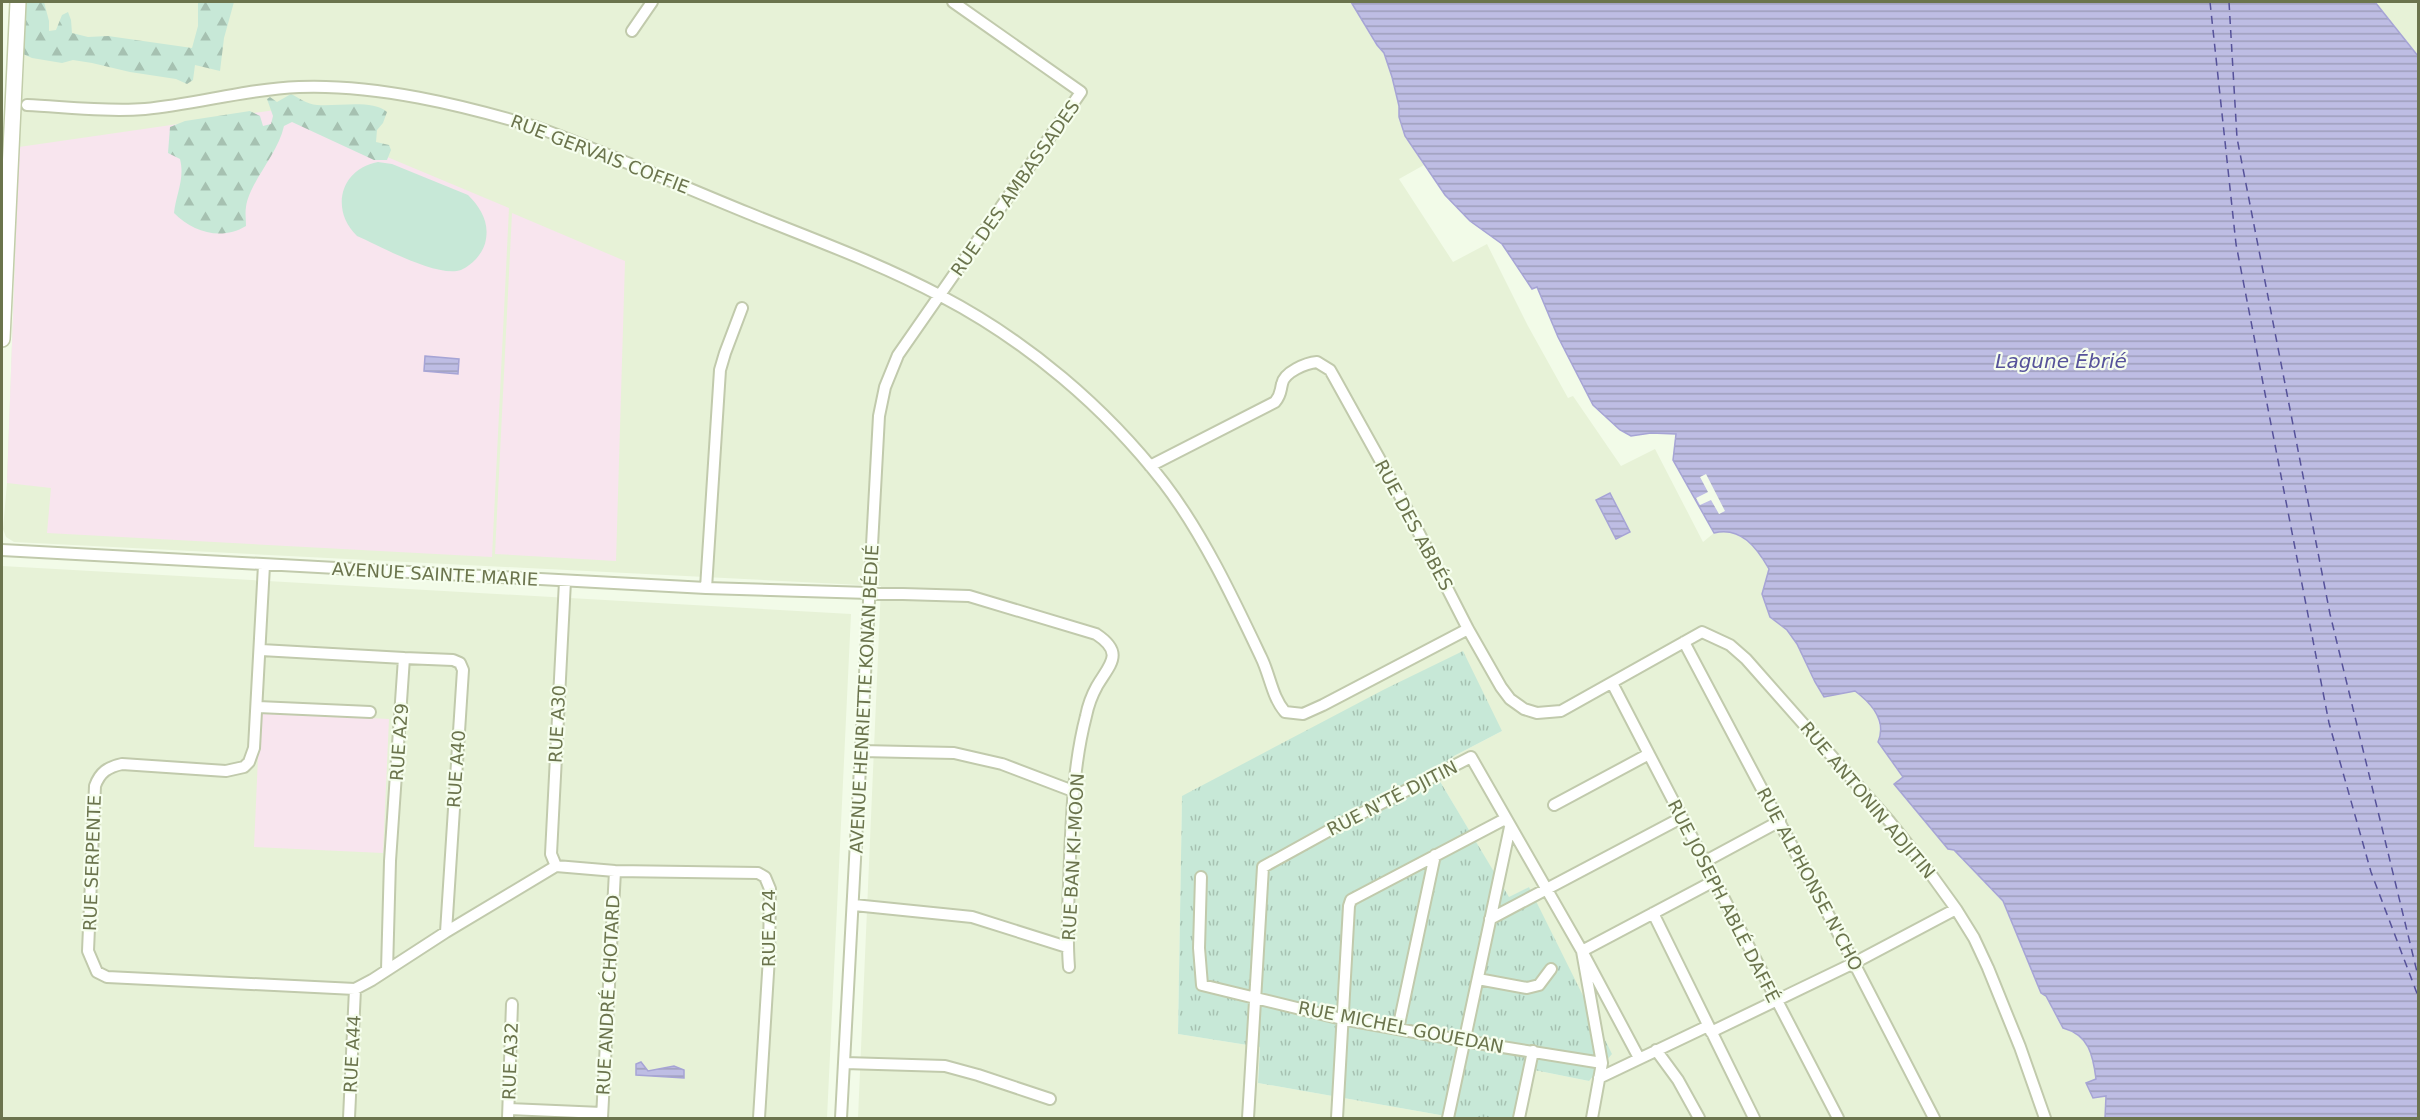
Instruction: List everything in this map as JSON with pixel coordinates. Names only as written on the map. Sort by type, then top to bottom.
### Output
[{"type":"main road","points":[[2,339],[7,113],[18,2]]},
{"type":"street","points":[[632,31],[652,2]]},
{"type":"street","name":"RUE DES AMBASSADES","points":[[940,295],[1081,92],[952,2]]},
{"type":"street","name":"RUE GERVAIS COFFIE","points":[[27,105],[145,109],[300,87],[378,93],[452,105],[536,127],[853,256],[940,295],[986,323],[1068,383],[1106,416],[1166,486],[1223,579],[1265,666],[1276,699],[1285,712],[1303,714],[1323,705],[1468,629]]},
{"type":"street","points":[[8,97],[27,105]]},
{"type":"street","points":[[7,113],[27,105]]},
{"type":"street","name":"AVENUE HENRIETTE KONAN BÉDIÉ","points":[[841,1119],[879,416],[885,387],[898,355],[940,295]]},
{"type":"street","points":[[706,588],[720,370],[742,308]]},
{"type":"street","name":"RUE DES ABBÉS","points":[[1150,466],[1275,402],[1280,396],[1281,384],[1287,375],[1312,363],[1323,364],[1334,377],[1400,496],[1468,629],[1510,699],[1524,709],[1537,713],[1561,711],[1684,642]]},
{"type":"street","name":"AVENUE SAINTE MARIE","points":[[2,550],[565,581],[869,594]]},
{"type":"street","name":"RUE SERPENTE","points":[[264,565],[258,707],[254,748],[249,762],[244,767],[226,771],[122,764],[110,767],[99,775],[95,786],[88,951],[91,962],[98,972],[108,977],[355,989]]},
{"type":"street","name":"RUE A30","points":[[556,866],[551,854],[565,581]]},
{"type":"street","name":"RUE BAN KI-MOON","points":[[869,594],[978,598],[1096,634],[1106,640],[1112,652],[1112,666],[1097,686],[1085,718],[1073,791],[1067,946],[1069,967]]},
{"type":"street","name":"RUE ANTONIN ADJITIN","points":[[1684,642],[1702,632],[1730,645],[1746,659],[1890,822],[1922,862],[1974,938],[2020,1047],[2045,1119]]},
{"type":"street","name":"RUE ALPHONSE N'CHO","points":[[1684,642],[1780,821],[1934,1119]]},
{"type":"street","points":[[261,650],[404,658]]},
{"type":"street","name":"RUE A40","points":[[404,658],[453,660],[459,663],[463,670],[446,932]]},
{"type":"street","name":"RUE A29","points":[[387,970],[390,861],[404,658]]},
{"type":"street","name":"RUE JOSEPH ABLÉ DAFFÉ","points":[[1612,683],[1838,1119]]},
{"type":"street","points":[[258,707],[370,712]]},
{"type":"street","points":[[861,751],[954,753],[1002,764],[1073,791]]},
{"type":"street","points":[[1554,805],[1649,754]]},
{"type":"street","name":"RUE N'TÉ DJITIN","points":[[1248,1119],[1263,867],[1471,757],[1582,951],[1639,1058]]},
{"type":"street","points":[[1490,919],[1681,818]]},
{"type":"street","points":[[1704,862],[1780,821]]},
{"type":"street","points":[[1337,1119],[1351,900],[1435,855],[1507,823]]},
{"type":"street","points":[[1448,1119],[1490,919],[1507,823]]},
{"type":"street","points":[[1398,1029],[1435,855]]},
{"type":"street","points":[[355,989],[556,866]]},
{"type":"street","name":"RUE A24","points":[[556,866],[615,871],[758,873],[766,878],[770,889],[769,957],[759,1119]]},
{"type":"street","name":"RUE ANDRÉ CHOTARD","points":[[602,1116],[615,871]]},
{"type":"street","name":"RUE MICHEL GOUEDAN","points":[[1201,877],[1198,948],[1202,985],[1342,1019],[1602,1063]]},
{"type":"street","points":[[1592,1119],[1602,1063],[1582,951],[1714,881]]},
{"type":"street","points":[[854,904],[972,917],[1067,946]]},
{"type":"street","points":[[1599,1078],[1656,1050],[1775,1001],[1854,963],[1956,909]]},
{"type":"street","points":[[1653,914],[1754,1119]]},
{"type":"street","points":[[1478,979],[1527,988],[1539,985],[1551,969]]},
{"type":"street","name":"RUE A44","points":[[349,1119],[355,989]]},
{"type":"street","name":"RUE A32","points":[[509,1114],[512,1004]]},
{"type":"street","points":[[1656,1050],[1678,1080],[1699,1119]]},
{"type":"street","points":[[1519,1119],[1533,1051]]},
{"type":"street","points":[[845,1063],[945,1066],[1050,1099]]},
{"type":"street","points":[[509,1114],[602,1116]]},
{"type":"shaded area","points":[[28,2],[1351,2],[1376,45],[1384,53],[1392,77],[1405,136],[1424,165],[1399,179],[1453,262],[1487,244],[1528,326],[1568,398],[1573,396],[1621,466],[1655,449],[1703,542],[1714,533],[1725,530],[1736,534],[1757,548],[1770,569],[1762,594],[1770,617],[1787,630],[1797,644],[1823,696],[1855,691],[1871,702],[1877,715],[1881,734],[1878,742],[1903,777],[1895,784],[1948,849],[1954,850],[2003,902],[2041,993],[2046,996],[2062,1028],[2075,1031],[2085,1040],[2093,1056],[2097,1079],[2087,1083],[2106,1095],[2105,1118],[1525,1118],[1534,1070],[1589,1081],[1529,887],[1509,898],[1435,773],[1454,756],[1502,731],[1182,796],[1178,1034],[1260,1047],[1258,1083],[1457,1118],[858,1118],[881,586],[14,542],[6,537],[3,529],[7,483],[19,147]]},
{"type":"shaded area","points":[[2375,2],[2418,2],[2418,56],[2404,38]]},
{"type":"shaded area","points":[[275,110],[509,208],[492,557],[47,533],[51,488],[7,483],[19,147]]},
{"type":"shaded area","points":[[512,213],[625,261],[616,561],[495,554]]},
{"type":"shaded area","points":[[2,566],[851,614],[827,1118],[2,1118]]},
{"type":"shaded area","points":[[260,713],[389,719],[383,853],[254,847]]},
{"type":"green space","points":[[26,2],[44,2],[49,31],[56,30],[62,15],[68,12],[72,33],[88,37],[108,36],[192,48],[198,26],[198,2],[234,2],[224,38],[220,71],[195,65],[193,80],[187,84],[176,79],[92,63],[73,60],[62,63],[32,58],[23,54]]},
{"type":"green space","points":[[291,94],[313,104],[363,105],[380,108],[387,112],[383,123],[377,130],[376,142],[389,145],[391,150],[387,160],[374,160],[292,122],[284,126],[276,147],[252,188],[246,207],[246,226],[227,233],[208,232],[190,225],[174,213],[181,180],[181,166],[180,159],[168,153],[170,127],[185,121],[250,111],[260,116],[263,126],[271,124],[273,116],[267,99],[270,97],[277,102]]},
{"type":"green space","points":[[378,162],[392,164],[468,195],[480,209],[487,232],[485,245],[476,259],[461,270],[438,269],[409,260],[357,236],[349,226],[344,214],[343,192],[355,173],[365,166]]},
{"type":"green space","points":[[1463,651],[1502,731],[1454,756],[1435,773],[1509,897],[1529,887],[1612,1054],[1589,1081],[1534,1070],[1525,1118],[1457,1118],[1258,1083],[1260,1047],[1178,1034],[1182,796],[1385,689]]},
{"type":"water","name":"Lagune Ébrié","points":[[1351,2],[2375,2],[2418,56],[2418,1118],[2105,1118],[2106,1096],[2093,1098],[2086,1083],[2096,1079],[2088,1047],[2079,1036],[2063,1028],[2046,996],[2041,993],[2003,901],[1954,850],[1948,849],[1894,784],[1903,777],[1878,742],[1879,720],[1872,707],[1855,691],[1824,697],[1797,644],[1787,630],[1770,617],[1762,594],[1769,569],[1764,561],[1747,540],[1740,536],[1724,532],[1714,533],[1673,460],[1676,434],[1651,433],[1631,436],[1620,430],[1593,405],[1558,337],[1537,287],[1532,289],[1502,244],[1470,221],[1445,195],[1405,136],[1392,77],[1384,53]]},
{"type":"water","points":[[425,356],[459,359],[458,374],[424,371]]},
{"type":"water","points":[[1610,493],[1630,532],[1616,539],[1596,500]]},
{"type":"water","points":[[641,1062],[648,1071],[674,1066],[684,1070],[684,1078],[636,1075],[636,1064]]},
{"type":"pier","points":[[1706,474],[1725,511],[1719,514],[1711,500],[1700,505],[1696,498],[1708,492],[1700,477]]},
{"type":"ferry route","points":[[2210,2],[2236,244],[2329,723],[2371,872],[2418,996]]},
{"type":"ferry route","points":[[2229,2],[2237,138],[2330,614],[2418,976]]}]
